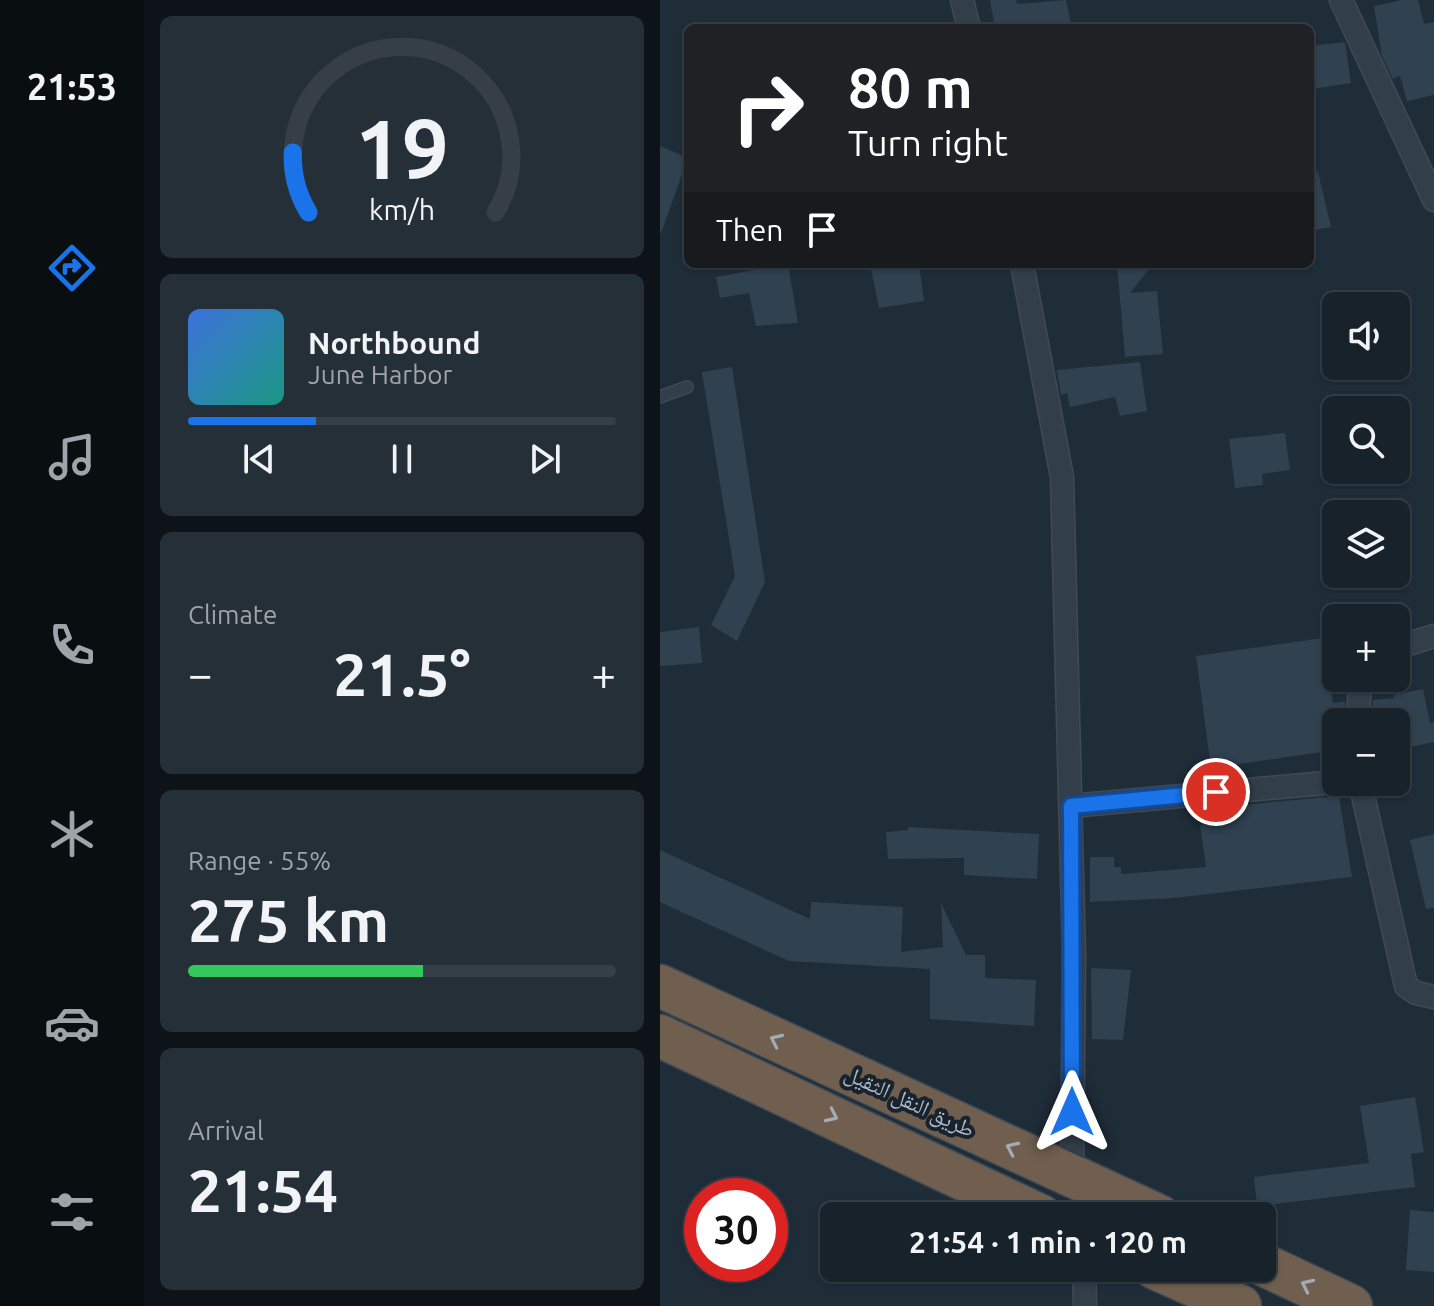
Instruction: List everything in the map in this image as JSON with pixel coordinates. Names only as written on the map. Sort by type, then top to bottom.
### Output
[{"type":"highway","name":"طريق النقل الثقيل","points":[[660,986],[1129,1202]]},
{"type":"highway","points":[[660,1036],[1011,1202]]},
{"type":"highway","points":[[1276,1271],[1351,1306]]},
{"type":"highway","points":[[1186,1282],[1240,1306]]},
{"type":"street","points":[[962,0],[968,24]]},
{"type":"street","points":[[1341,0],[1434,200]]},
{"type":"street","points":[[1023,268],[1062,477],[1071,806],[1072,1175]]},
{"type":"street","points":[[1410,644],[1434,636]]},
{"type":"street","points":[[1071,806],[1322,783]]},
{"type":"street","points":[[1363,796],[1406,986],[1416,993],[1434,997]]},
{"type":"street","points":[[1084,1282],[1085,1306]]},
{"type":"lane","points":[[660,397],[687,387]]},
{"type":"building","points":[[990,0],[1016,0],[1017,4],[1066,0],[1071,24],[994,24]]},
{"type":"building","points":[[1418,0],[1424,24],[1434,22],[1434,95],[1407,101],[1400,76],[1393,79],[1382,56],[1374,6]]},
{"type":"building","points":[[1345,42],[1351,83],[1314,89],[1314,46]]},
{"type":"building","points":[[660,146],[684,156],[684,169],[660,233]]},
{"type":"building","points":[[1314,172],[1318,172],[1331,227],[1314,230]]},
{"type":"building","points":[[766,268],[789,268],[798,323],[756,326],[749,293],[720,298],[716,277]]},
{"type":"building","points":[[871,268],[920,268],[924,301],[879,308]]},
{"type":"building","points":[[1117,268],[1150,268],[1130,293],[1157,291],[1163,354],[1125,357]]},
{"type":"building","points":[[1140,362],[1147,411],[1120,416],[1115,397],[1070,407],[1067,393],[1061,395],[1057,370]]},
{"type":"building","points":[[732,367],[765,582],[737,641],[711,625],[735,576],[702,372]]},
{"type":"building","points":[[1285,433],[1290,470],[1262,474],[1263,485],[1235,488],[1229,439]]},
{"type":"building","points":[[699,627],[702,663],[660,666],[660,632]]},
{"type":"building","points":[[1322,638],[1322,692],[1331,692],[1333,703],[1345,702],[1345,708],[1322,708],[1322,752],[1211,768],[1196,656]]},
{"type":"building","points":[[1423,689],[1430,723],[1434,722],[1434,742],[1410,747],[1410,708],[1373,708],[1373,700],[1394,698],[1393,695]]},
{"type":"building","points":[[1339,796],[1352,877],[1175,898],[1090,902],[1090,857],[1114,857],[1114,867],[1121,867],[1121,874],[1206,867],[1200,825],[1208,822],[1208,808]]},
{"type":"building","points":[[908,827],[1039,834],[1037,879],[964,875],[964,858],[888,859],[886,832],[908,830]]},
{"type":"building","points":[[1434,834],[1434,908],[1426,909],[1410,840]]},
{"type":"building","points":[[660,850],[810,919],[811,902],[903,907],[901,952],[943,947],[941,903],[966,955],[985,955],[985,978],[1036,980],[1034,1026],[930,1019],[930,969],[789,961],[660,902]]},
{"type":"building","points":[[1091,968],[1131,970],[1123,1040],[1092,1039]]},
{"type":"building","points":[[1415,1097],[1424,1152],[1411,1154],[1415,1187],[1276,1204],[1257,1202],[1254,1177],[1369,1163],[1360,1106]]},
{"type":"building","points":[[1410,1210],[1434,1212],[1434,1272],[1406,1270]]},
{"type":"route","points":[[1072,1112],[1074,955],[1071,806],[1216,792]]}]
